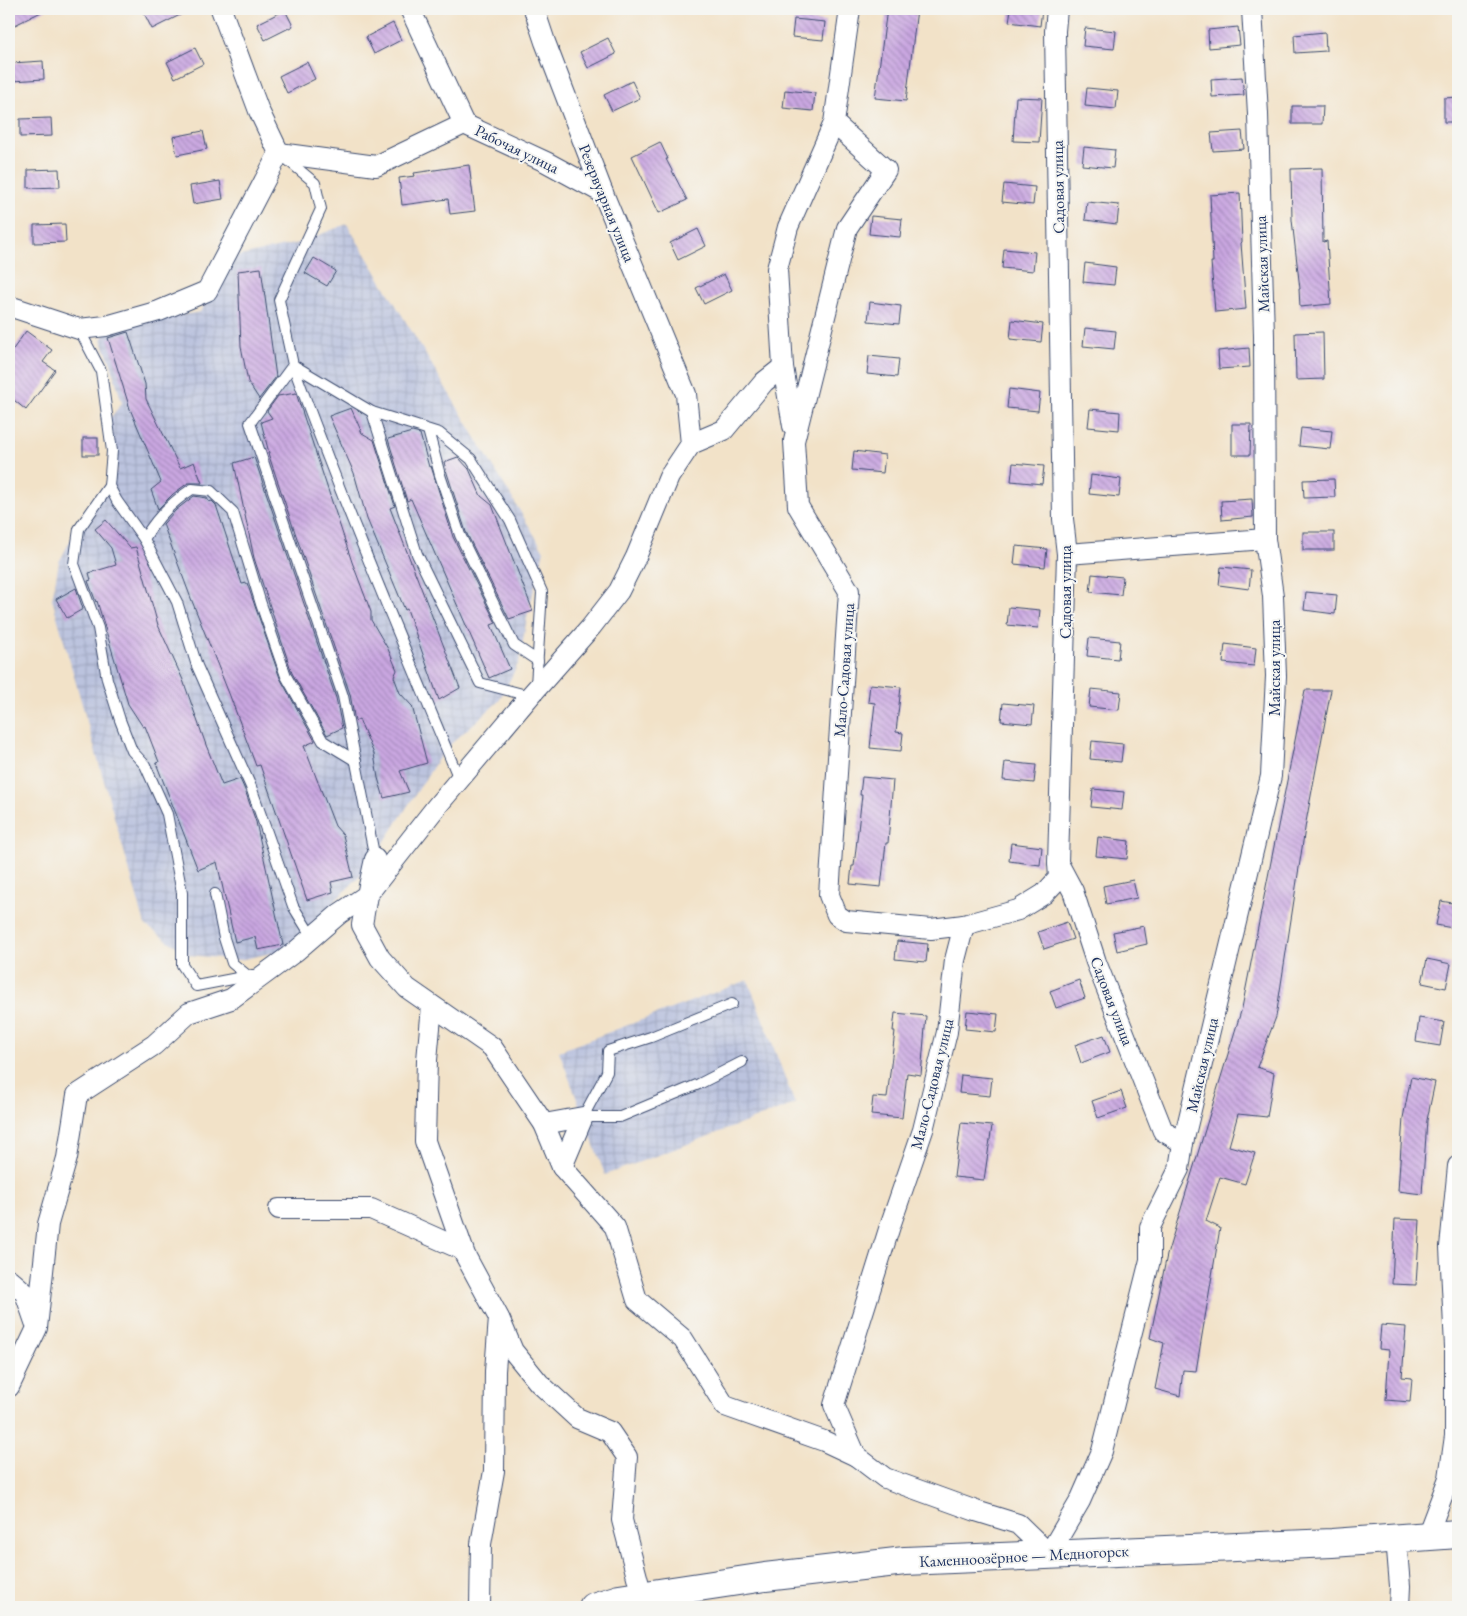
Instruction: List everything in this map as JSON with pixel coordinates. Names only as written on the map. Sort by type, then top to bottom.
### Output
[{"type":"main road","name":"Каменноозёрное — Медногорск","points":[[593,1607],[619,1599],[765,1577],[905,1561],[1312,1544],[1458,1534]]},
{"type":"street","points":[[222,9],[259,111],[279,153]]},
{"type":"street","name":"Рабочая улица","points":[[410,9],[464,124],[546,162],[603,193]]},
{"type":"street","name":"Резервуарная улица","points":[[534,9],[603,193],[686,394],[691,444]]},
{"type":"street","points":[[794,441],[792,414],[783,367],[778,269],[788,227],[834,123],[850,9]]},
{"type":"street","name":"Садовая улица","points":[[1057,9],[1055,31],[1063,519],[1067,554],[1058,863],[1073,891],[1096,962],[1163,1131],[1183,1143]]},
{"type":"street","name":"Майская улица","points":[[1049,1554],[1080,1501],[1102,1451],[1150,1260],[1150,1227],[1179,1170],[1183,1143],[1271,776],[1276,676],[1273,596],[1265,539],[1264,336],[1257,86],[1252,9]]},
{"type":"street","name":"Мало-Садовая улица","points":[[834,123],[886,170],[848,228],[794,441],[798,506],[849,591],[829,895],[836,915],[846,921],[931,929],[964,925],[955,960],[948,1032],[923,1130],[890,1226],[834,1405],[856,1456]]},
{"type":"street","points":[[279,153],[376,166],[464,124]]},
{"type":"street","points":[[9,306],[79,329],[106,326],[159,311],[208,290],[279,153]]},
{"type":"street","points":[[9,1387],[37,1328],[48,1224],[67,1158],[77,1096],[154,1045],[189,1013],[230,999],[272,969],[339,914],[367,895],[459,779],[591,627],[619,591],[636,557],[669,477],[691,444],[724,430],[764,382],[783,367]]},
{"type":"street","points":[[1067,554],[1265,539]]},
{"type":"street","points":[[375,859],[362,925],[380,958],[407,988],[492,1047],[544,1124],[562,1167],[615,1227],[638,1300],[683,1340],[725,1406],[824,1441],[856,1456],[885,1478],[1018,1524],[1049,1554]]},
{"type":"street","points":[[964,925],[1018,910],[1044,894],[1059,878],[1058,863]]},
{"type":"street","points":[[432,1006],[427,1060],[425,1141],[463,1250],[499,1318],[513,1351],[540,1383],[577,1418],[610,1432],[627,1457],[622,1520],[642,1596]]},
{"type":"street","points":[[544,1124],[584,1117]]},
{"type":"street","points":[[562,1167],[584,1117]]},
{"type":"street","points":[[1428,1536],[1449,1478],[1456,1436],[1455,1347],[1450,1247],[1458,1166]]},
{"type":"street","points":[[279,1209],[371,1209],[463,1250]]},
{"type":"street","points":[[9,1279],[25,1293],[37,1328]]},
{"type":"street","points":[[480,1607],[481,1544],[494,1472],[495,1371],[499,1318]]},
{"type":"street","points":[[1396,1538],[1400,1586],[1399,1607]]},
{"type":"lane","points":[[279,153],[315,183],[321,209],[279,300],[293,365],[391,616],[459,779]]},
{"type":"lane","points":[[79,329],[101,371],[112,451],[110,486],[117,500],[144,539],[177,602],[197,666],[251,787],[293,906],[312,937]]},
{"type":"lane","points":[[293,365],[372,412],[439,433],[471,458],[510,520],[542,592],[538,661],[533,692],[480,683],[417,554],[372,412]]},
{"type":"lane","points":[[293,365],[250,423],[343,696],[375,859]]},
{"type":"lane","points":[[428,430],[440,475],[460,535],[514,645],[538,661]]},
{"type":"lane","points":[[110,486],[78,529],[74,564],[98,628],[107,679],[120,720],[132,751],[145,766],[167,814],[182,893],[182,965],[196,986],[248,976],[272,969]]},
{"type":"lane","points":[[144,539],[153,524],[175,500],[192,488],[211,491],[233,512],[261,604],[286,676],[323,741],[356,761]]},
{"type":"lane","points":[[215,894],[224,938],[232,964],[248,976]]},
{"type":"lane","points":[[732,1004],[651,1037],[608,1051],[607,1072],[584,1117],[620,1117],[699,1084],[742,1062]]},
{"type":"shaded area","points":[[347,224],[544,551],[528,612],[519,662],[499,701],[444,750],[367,869],[286,950],[239,960],[189,955],[145,925],[52,599],[59,562],[86,511],[117,470],[107,422],[122,403],[110,361],[101,339],[111,327],[200,312],[236,257],[298,243]]},
{"type":"shaded area","points":[[748,980],[795,1104],[605,1175],[559,1051]]},
{"type":"building","points":[[9,9],[47,9],[9,28]]},
{"type":"building","points":[[142,9],[192,9],[152,29]]},
{"type":"building","points":[[887,9],[917,9],[906,101],[875,98]]},
{"type":"building","points":[[1011,9],[1042,9],[1040,26],[1009,22]]},
{"type":"building","points":[[285,10],[293,26],[265,40],[257,24]]},
{"type":"building","points":[[794,19],[825,22],[823,40],[792,37]]},
{"type":"building","points":[[393,23],[401,40],[374,54],[366,37]]},
{"type":"building","points":[[1238,27],[1240,45],[1209,48],[1208,30]]},
{"type":"building","points":[[1085,28],[1116,31],[1114,49],[1083,46]]},
{"type":"building","points":[[1325,32],[1326,51],[1295,53],[1294,35]]},
{"type":"building","points":[[608,38],[616,54],[588,68],[580,52]]},
{"type":"building","points":[[195,48],[203,64],[175,78],[167,62]]},
{"type":"building","points":[[43,61],[44,79],[13,81],[12,63]]},
{"type":"building","points":[[307,62],[315,79],[287,93],[279,76]]},
{"type":"building","points":[[1242,77],[1244,95],[1212,97],[1211,79]]},
{"type":"building","points":[[632,81],[640,98],[612,111],[604,95]]},
{"type":"building","points":[[1087,88],[1118,91],[1116,109],[1085,106]]},
{"type":"building","points":[[785,90],[815,93],[813,111],[783,108]]},
{"type":"building","points":[[1016,97],[1042,98],[1039,142],[1013,141]]},
{"type":"building","points":[[1458,97],[1458,122],[1444,122],[1444,98]]},
{"type":"building","points":[[1292,106],[1323,106],[1322,124],[1292,124]]},
{"type":"building","points":[[51,118],[52,136],[20,137],[20,119]]},
{"type":"building","points":[[203,131],[207,149],[177,155],[173,137]]},
{"type":"building","points":[[1242,131],[1244,149],[1213,151],[1211,133]]},
{"type":"building","points":[[660,142],[668,159],[666,159],[687,200],[659,213],[632,156]]},
{"type":"building","points":[[1084,147],[1115,150],[1113,168],[1082,165]]},
{"type":"building","points":[[469,165],[475,211],[450,214],[448,199],[402,205],[399,178],[415,176],[414,173]]},
{"type":"building","points":[[1322,168],[1323,242],[1327,241],[1331,304],[1300,307],[1300,289],[1292,220],[1291,169]]},
{"type":"building","points":[[59,169],[60,187],[28,188],[28,170]]},
{"type":"building","points":[[220,181],[223,199],[193,204],[190,186]]},
{"type":"building","points":[[1004,184],[1035,187],[1033,205],[1002,202]]},
{"type":"building","points":[[1240,193],[1241,243],[1246,309],[1215,312],[1211,262],[1213,262],[1210,195]]},
{"type":"building","points":[[1087,202],[1119,205],[1117,224],[1085,220]]},
{"type":"building","points":[[871,216],[902,219],[900,237],[869,234]]},
{"type":"building","points":[[65,224],[66,242],[34,243],[34,225]]},
{"type":"building","points":[[698,229],[706,246],[678,260],[670,243]]},
{"type":"building","points":[[1004,249],[1035,252],[1033,271],[1002,268]]},
{"type":"building","points":[[314,258],[336,271],[327,286],[305,273]]},
{"type":"building","points":[[1085,263],[1116,267],[1114,285],[1083,282]]},
{"type":"building","points":[[261,268],[276,377],[259,399],[248,382],[241,346],[238,271]]},
{"type":"building","points":[[724,274],[732,290],[704,304],[696,288]]},
{"type":"building","points":[[870,302],[901,306],[899,324],[868,321]]},
{"type":"building","points":[[1012,320],[1043,324],[1041,342],[1010,339]]},
{"type":"building","points":[[1085,328],[1116,331],[1114,349],[1083,346]]},
{"type":"building","points":[[26,331],[52,350],[43,362],[55,370],[26,410],[9,396],[9,355]]},
{"type":"building","points":[[128,332],[145,384],[146,399],[180,468],[194,462],[202,483],[188,483],[173,494],[158,509],[151,490],[161,482],[130,409],[108,338]]},
{"type":"building","points":[[1323,332],[1324,379],[1296,380],[1295,333]]},
{"type":"building","points":[[1249,348],[1250,367],[1219,369],[1218,351]]},
{"type":"building","points":[[869,356],[899,359],[897,377],[867,374]]},
{"type":"building","points":[[1009,389],[1040,393],[1038,411],[1007,408]]},
{"type":"building","points":[[296,393],[352,562],[371,612],[371,620],[388,649],[397,670],[394,677],[400,693],[412,706],[427,763],[400,771],[409,792],[384,798],[374,754],[359,719],[355,721],[350,694],[268,453],[261,422],[272,418],[267,411],[278,396]]},
{"type":"building","points":[[351,408],[362,433],[374,440],[395,506],[390,508],[460,688],[439,700],[407,609],[405,610],[367,519],[354,473],[329,416]]},
{"type":"building","points":[[1090,409],[1120,412],[1119,430],[1088,427]]},
{"type":"building","points":[[1232,424],[1251,424],[1250,455],[1232,455]]},
{"type":"building","points":[[1301,428],[1332,431],[1330,449],[1299,446]]},
{"type":"building","points":[[412,432],[420,434],[453,537],[496,623],[491,625],[510,669],[489,678],[411,499],[407,501],[388,439]]},
{"type":"building","points":[[83,438],[98,438],[98,455],[83,455]]},
{"type":"building","points":[[854,451],[885,455],[883,473],[852,470]]},
{"type":"building","points":[[254,457],[336,698],[342,728],[327,735],[292,673],[254,558],[234,463]]},
{"type":"building","points":[[458,457],[469,469],[481,496],[492,505],[533,611],[509,619],[466,532],[444,462]]},
{"type":"building","points":[[1013,463],[1044,466],[1042,484],[1011,481]]},
{"type":"building","points":[[1091,475],[1121,479],[1119,497],[1089,494]]},
{"type":"building","points":[[1334,479],[1335,497],[1304,498],[1303,480]]},
{"type":"building","points":[[194,496],[207,498],[209,502],[212,501],[216,505],[242,584],[247,583],[280,678],[315,741],[304,746],[335,826],[343,835],[353,877],[331,882],[333,892],[307,900],[260,765],[256,766],[163,524],[176,510]]},
{"type":"building","points":[[1252,499],[1253,517],[1222,520],[1221,501]]},
{"type":"building","points":[[106,520],[130,548],[136,547],[158,625],[183,680],[222,785],[240,779],[245,790],[256,822],[283,945],[258,950],[255,937],[235,942],[217,862],[198,870],[156,763],[159,762],[145,726],[143,727],[128,704],[97,601],[88,581],[91,580],[89,573],[116,565],[111,548],[95,529]]},
{"type":"building","points":[[1303,532],[1334,532],[1334,550],[1303,550]]},
{"type":"building","points":[[1016,546],[1047,549],[1045,567],[1014,564]]},
{"type":"building","points":[[1221,567],[1251,570],[1249,589],[1219,585]]},
{"type":"building","points":[[1092,574],[1123,577],[1121,595],[1090,592]]},
{"type":"building","points":[[76,588],[83,609],[67,618],[56,599]]},
{"type":"building","points":[[1306,592],[1337,595],[1335,614],[1304,610]]},
{"type":"building","points":[[1009,607],[1040,610],[1038,628],[1007,625]]},
{"type":"building","points":[[1089,638],[1120,641],[1118,659],[1087,656]]},
{"type":"building","points":[[1225,644],[1256,648],[1254,666],[1223,663]]},
{"type":"building","points":[[870,684],[901,687],[896,732],[903,733],[901,751],[870,748],[875,703],[868,702]]},
{"type":"building","points":[[1091,689],[1121,692],[1119,710],[1089,707]]},
{"type":"building","points":[[1305,690],[1331,690],[1306,822],[1276,1017],[1257,1067],[1274,1073],[1267,1117],[1238,1114],[1229,1146],[1255,1153],[1245,1184],[1220,1177],[1206,1221],[1220,1228],[1196,1371],[1183,1370],[1180,1396],[1155,1389],[1164,1343],[1150,1338],[1167,1255],[1242,1008]]},
{"type":"building","points":[[1003,703],[1034,706],[1032,724],[1001,721]]},
{"type":"building","points":[[1092,741],[1123,744],[1121,762],[1090,759]]},
{"type":"building","points":[[1005,762],[1036,765],[1034,783],[1003,780]]},
{"type":"building","points":[[862,777],[893,780],[888,843],[886,843],[881,887],[850,884],[852,866],[854,866],[862,795],[860,795]]},
{"type":"building","points":[[1093,789],[1124,792],[1122,810],[1091,807]]},
{"type":"building","points":[[1098,837],[1129,841],[1127,859],[1096,856]]},
{"type":"building","points":[[1011,843],[1042,847],[1040,865],[1009,861]]},
{"type":"building","points":[[1133,880],[1137,898],[1106,904],[1103,886]]},
{"type":"building","points":[[1441,901],[1458,904],[1458,929],[1436,925]]},
{"type":"building","points":[[1067,922],[1073,939],[1044,949],[1038,932]]},
{"type":"building","points":[[1144,926],[1147,944],[1117,951],[1113,932]]},
{"type":"building","points":[[897,941],[928,944],[926,962],[895,959]]},
{"type":"building","points":[[1427,959],[1451,964],[1446,988],[1422,983]]},
{"type":"building","points":[[1079,980],[1085,998],[1056,1008],[1050,991]]},
{"type":"building","points":[[967,1011],[998,1014],[996,1032],[965,1029]]},
{"type":"building","points":[[895,1013],[926,1016],[921,1075],[907,1073],[902,1118],[871,1115],[873,1097],[887,1098],[895,1031],[893,1031]]},
{"type":"building","points":[[1419,1018],[1444,1022],[1440,1046],[1416,1042]]},
{"type":"building","points":[[1104,1035],[1110,1052],[1081,1063],[1075,1045]]},
{"type":"building","points":[[961,1075],[992,1078],[990,1096],[959,1093]]},
{"type":"building","points":[[1411,1077],[1435,1082],[1427,1120],[1422,1194],[1398,1191],[1403,1118]]},
{"type":"building","points":[[1121,1091],[1127,1108],[1098,1118],[1092,1101]]},
{"type":"building","points":[[961,1123],[992,1126],[984,1180],[954,1177]]},
{"type":"building","points":[[1395,1219],[1420,1220],[1416,1285],[1392,1284]]},
{"type":"building","points":[[1381,1325],[1406,1327],[1402,1377],[1412,1378],[1410,1402],[1386,1400],[1389,1350],[1379,1349]]}]
